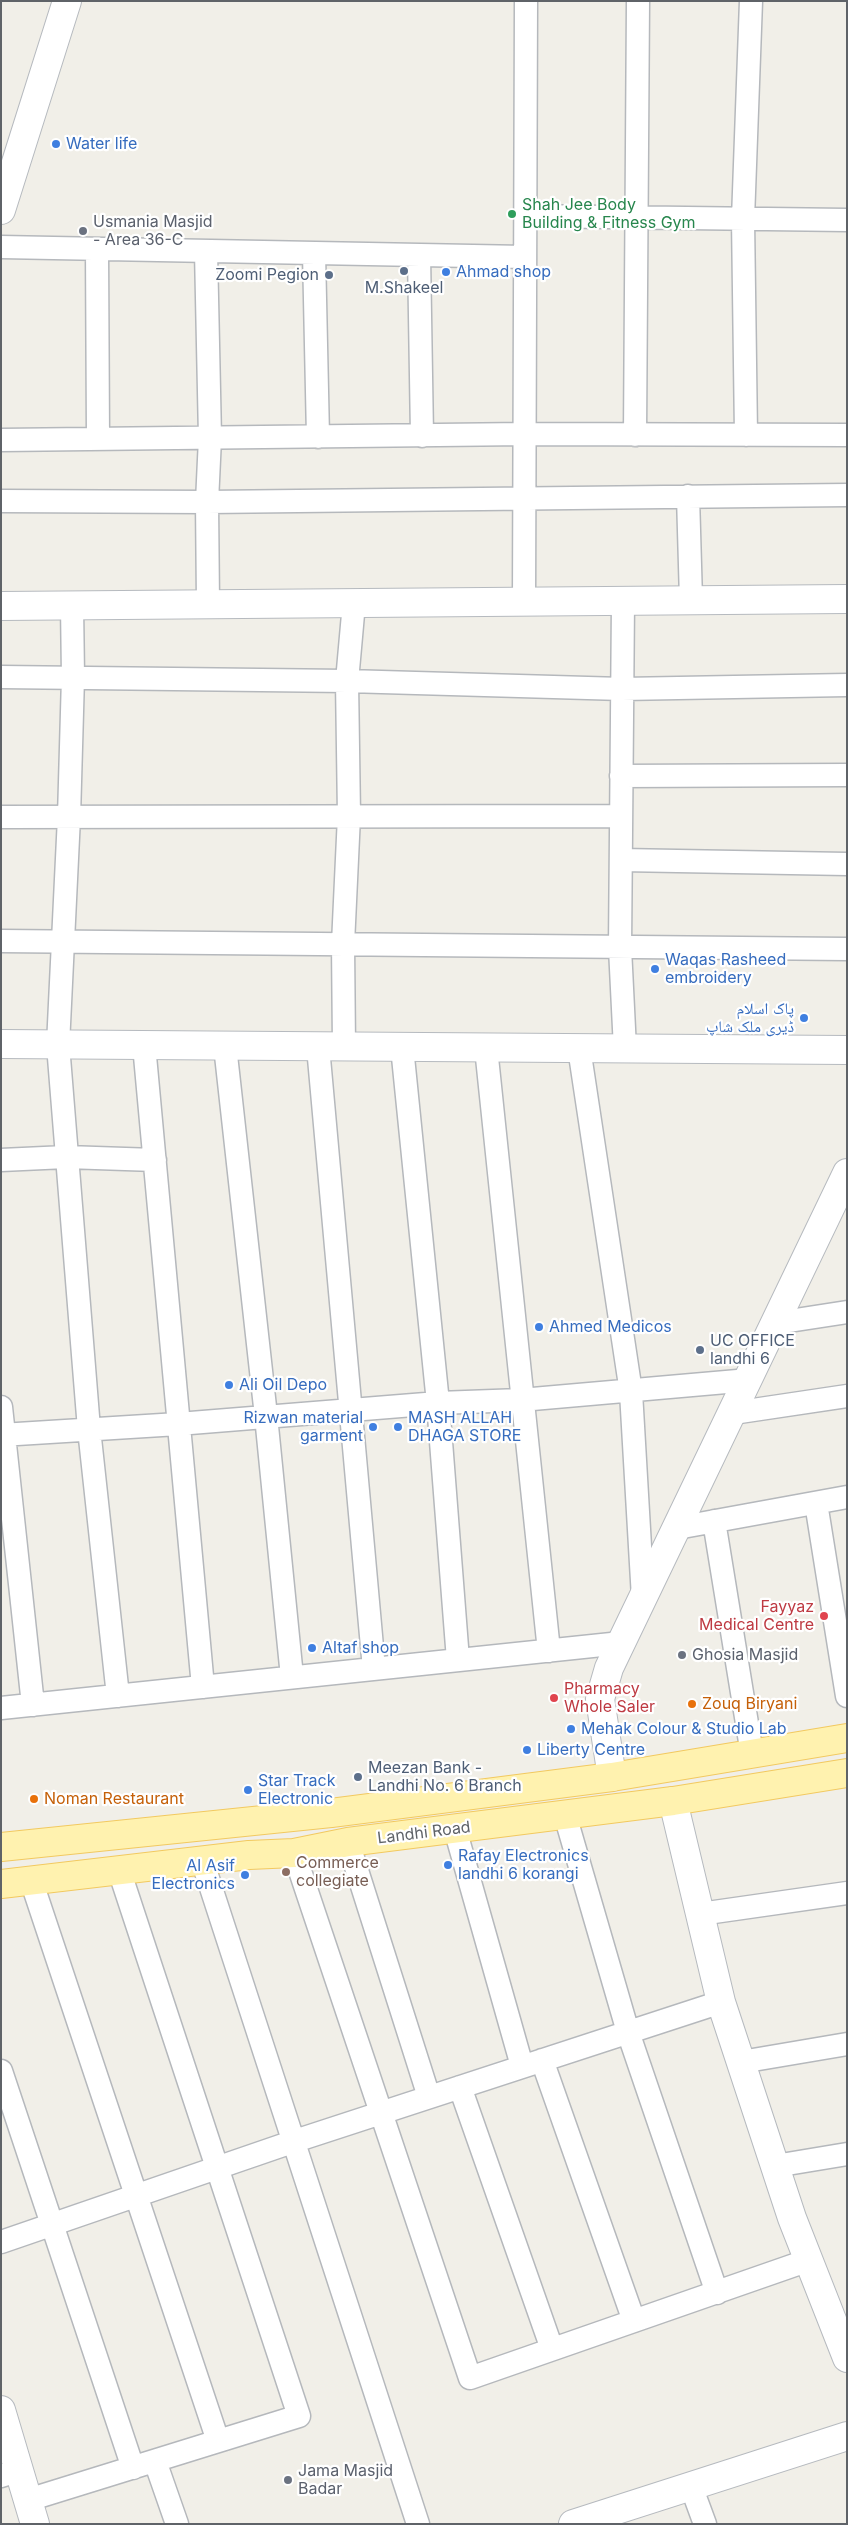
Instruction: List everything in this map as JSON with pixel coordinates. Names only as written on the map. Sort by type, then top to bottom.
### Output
[{"type":"main road","name":"Landhi Road","points":[[1,1847],[331,1813],[612,1777],[847,1738]]},
{"type":"main road","name":"Landhi Road","points":[[1,1884],[202,1860],[294,1853],[348,1842],[673,1801],[847,1773]]},
{"type":"street","points":[[1,210],[67,1]]},
{"type":"street","points":[[524,602],[526,1]]},
{"type":"street","points":[[635,435],[638,1]]},
{"type":"street","points":[[746,435],[743,219],[751,1]]},
{"type":"street","points":[[526,216],[636,215],[847,220]]},
{"type":"street","points":[[1,247],[525,257]]},
{"type":"street","points":[[97,249],[98,439]]},
{"type":"street","points":[[206,251],[210,438],[207,502],[208,604]]},
{"type":"street","points":[[314,253],[318,437]]},
{"type":"street","points":[[419,255],[422,436]]},
{"type":"street","points":[[1,440],[524,434],[847,435]]},
{"type":"street","points":[[1,501],[207,502],[524,497],[847,495]]},
{"type":"street","points":[[688,496],[691,600]]},
{"type":"street","points":[[1,606],[847,599]]},
{"type":"street","points":[[623,601],[620,948],[625,1049]]},
{"type":"street","points":[[344,1047],[343,944],[349,816],[347,681],[354,603]]},
{"type":"street","points":[[72,606],[73,677],[69,817],[58,1045],[89,1429],[118,1696]]},
{"type":"street","points":[[1,677],[347,681],[622,689],[847,685]]},
{"type":"street","points":[[621,776],[847,775]]},
{"type":"street","points":[[1,817],[620,816]]},
{"type":"street","points":[[621,860],[847,864]]},
{"type":"street","points":[[1,941],[847,949]]},
{"type":"street","points":[[1,1044],[847,1050]]},
{"type":"street","points":[[144,1046],[204,1687]]},
{"type":"street","points":[[225,1046],[266,1416],[292,1677]]},
{"type":"street","points":[[318,1047],[374,1669]]},
{"type":"street","points":[[402,1047],[438,1403],[458,1660]]},
{"type":"street","points":[[486,1048],[521,1400],[549,1650]]},
{"type":"street","points":[[579,1048],[631,1392],[643,1598]]},
{"type":"street","points":[[1,1160],[66,1156],[155,1160]]},
{"type":"street","points":[[612,1777],[600,1699],[609,1668],[847,1173]]},
{"type":"street","points":[[776,1323],[847,1312]]},
{"type":"street","points":[[2,1435],[178,1424],[438,1403],[521,1400],[631,1392],[749,1380]]},
{"type":"street","points":[[733,1413],[847,1396]]},
{"type":"street","points":[[1,1407],[2,1435],[33,1704]]},
{"type":"street","points":[[677,1528],[847,1497]]},
{"type":"street","points":[[816,1503],[847,1696]]},
{"type":"street","points":[[714,1521],[752,1754]]},
{"type":"street","points":[[1,1708],[621,1643]]},
{"type":"street","points":[[673,1801],[721,2002],[808,2260],[847,2358]]},
{"type":"street","points":[[564,1815],[628,2032],[717,2293]]},
{"type":"street","points":[[455,1829],[532,2063],[634,2321]]},
{"type":"street","points":[[348,1842],[429,2097]]},
{"type":"street","points":[[294,1853],[470,2378],[808,2260]]},
{"type":"street","points":[[202,1860],[418,2524]]},
{"type":"street","points":[[2,2412],[10,2474],[32,2512],[133,2468],[299,2416],[119,1870]]},
{"type":"street","points":[[31,1880],[218,2441]]},
{"type":"street","points":[[700,1914],[847,1894]]},
{"type":"street","points":[[1,2242],[429,2097],[721,2002]]},
{"type":"street","points":[[741,2062],[847,2044]]},
{"type":"street","points":[[1,2071],[133,2468]]},
{"type":"street","points":[[460,2087],[552,2349]]},
{"type":"street","points":[[775,2166],[847,2154]]},
{"type":"street","points":[[573,2524],[847,2436]]},
{"type":"street","points":[[155,2461],[177,2524]]},
{"type":"street","points":[[691,2486],[705,2524]]},
{"type":"place","name":"Water life","points":[[56,144]]},
{"type":"place","name":"Shah Jee Body Building & Fitness Gym","points":[[512,214]]},
{"type":"place","name":"Usmania Masjid - Area 36-C","points":[[83,231]]},
{"type":"place","name":"M.Shakeel","points":[[404,271]]},
{"type":"place","name":"Ahmad shop","points":[[446,272]]},
{"type":"place","name":"Zoomi Pegion","points":[[329,275]]},
{"type":"place","name":"Waqas Rasheed embroidery","points":[[655,969]]},
{"type":"place","name":"پاک اسلام ڈیری ملک شاپ","points":[[804,1018]]},
{"type":"place","name":"Ahmed Medicos","points":[[539,1327]]},
{"type":"place","name":"UC OFFICE landhi 6","points":[[700,1350]]},
{"type":"place","name":"Ali Oil Depo","points":[[229,1385]]},
{"type":"place","name":"Rizwan material garment","points":[[373,1427]]},
{"type":"place","name":"MASH ALLAH DHAGA STORE","points":[[398,1427]]},
{"type":"place","name":"Fayyaz Medical Centre","points":[[824,1616]]},
{"type":"place","name":"Altaf shop","points":[[312,1648]]},
{"type":"place","name":"Ghosia Masjid","points":[[682,1655]]},
{"type":"place","name":"Pharmacy Whole Saler","points":[[554,1698]]},
{"type":"place","name":"Zouq Biryani","points":[[692,1704]]},
{"type":"place","name":"Mehak Colour & Studio Lab","points":[[571,1729]]},
{"type":"place","name":"Liberty Centre","points":[[527,1750]]},
{"type":"place","name":"Meezan Bank - Landhi No. 6 Branch","points":[[358,1777]]},
{"type":"place","name":"Star Track Electronic","points":[[248,1790]]},
{"type":"place","name":"Noman Restaurant","points":[[34,1799]]},
{"type":"place","name":"Rafay Electronics landhi 6 korangi","points":[[448,1865]]},
{"type":"place","name":"Commerce collegiate","points":[[286,1872]]},
{"type":"place","name":"Al Asif Electronics","points":[[245,1875]]},
{"type":"place","name":"Jama Masjid Badar","points":[[288,2480]]}]
